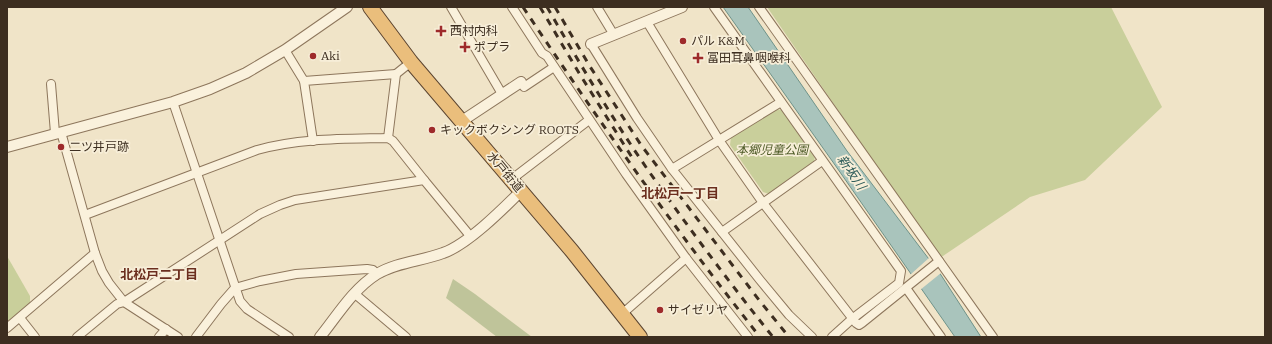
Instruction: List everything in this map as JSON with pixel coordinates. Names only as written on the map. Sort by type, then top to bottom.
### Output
[{"type":"highway","name":"水戸街道","points":[[370,7],[412,62],[572,251],[640,337]]},
{"type":"street","points":[[7,147],[173,102],[225,83],[246,73],[285,50],[347,7]]},
{"type":"street","points":[[451,7],[502,94]]},
{"type":"street","points":[[512,7],[542,53],[547,56],[589,120],[686,258],[748,337]]},
{"type":"street","points":[[597,7],[614,34]]},
{"type":"street","points":[[682,7],[591,44],[637,118],[672,169],[760,280],[789,314],[812,337]]},
{"type":"street","points":[[714,7],[900,271],[900,283],[852,319],[832,337]]},
{"type":"street","points":[[759,7],[937,263],[993,337]]},
{"type":"street","points":[[647,22],[719,140],[763,203],[852,319],[859,324],[862,323],[937,263]]},
{"type":"street","points":[[285,50],[304,80],[313,141]]},
{"type":"street","points":[[304,80],[396,74],[412,62]]},
{"type":"street","points":[[462,120],[521,82],[524,87],[554,67]]},
{"type":"street","points":[[388,138],[396,74]]},
{"type":"street","points":[[51,84],[58,133],[102,272],[124,302],[178,337]]},
{"type":"street","points":[[173,102],[240,301],[247,309],[289,337]]},
{"type":"street","points":[[672,169],[781,102]]},
{"type":"street","points":[[512,179],[589,120]]},
{"type":"street","points":[[85,215],[196,172],[279,144],[388,138],[393,141],[471,237]]},
{"type":"street","points":[[722,232],[822,161]]},
{"type":"street","points":[[77,337],[117,304],[124,302],[219,239],[260,214],[295,200],[424,180]]},
{"type":"street","points":[[320,337],[355,294],[378,274],[401,265],[444,253],[458,247],[521,191]]},
{"type":"street","points":[[7,328],[95,253]]},
{"type":"street","points":[[622,314],[686,258]]},
{"type":"street","points":[[196,337],[235,288],[260,281],[296,274],[367,269],[373,270],[378,274]]},
{"type":"street","points":[[906,288],[941,337]]},
{"type":"street","points":[[355,294],[406,337]]},
{"type":"street","points":[[20,318],[35,337]]},
{"type":"street","points":[[159,337],[166,329]]},
{"type":"green space","points":[[767,7],[1111,7],[1162,107],[1085,180],[1030,197],[940,258]]},
{"type":"green space","name":"本郷児童公園","points":[[777,109],[785,111],[815,155],[814,163],[769,194],[763,192],[730,145],[731,137]]},
{"type":"green space","points":[[7,256],[30,296],[30,306],[7,325]]},
{"type":"green space","points":[[453,279],[532,337],[497,337],[446,298]]},
{"type":"water","name":"新坂川","points":[[723,7],[748,7],[847,151],[941,275],[981,337],[955,337]]},
{"type":"pier","points":[[930,257],[941,273],[920,290],[910,275]]},
{"type":"railway","points":[[523,7],[638,175],[698,257],[760,337]]},
{"type":"railway","points":[[540,7],[633,159]]},
{"type":"railway","points":[[547,7],[604,102],[649,172],[718,267],[773,337]]},
{"type":"railway","points":[[555,7],[589,65],[641,145],[789,337]]},
{"type":"place","name":"西村内科","points":[[441,31]]},
{"type":"place","name":"パル K&M","points":[[683,41]]},
{"type":"place","name":"ポプラ","points":[[465,47]]},
{"type":"place","name":"Aki","points":[[313,56]]},
{"type":"place","name":"冨田耳鼻咽喉科","points":[[698,58]]},
{"type":"place","name":"キックボクシング ROOTS","points":[[432,130]]},
{"type":"place","name":"二ツ井戸跡","points":[[61,147]]},
{"type":"place","name":"サイゼリヤ","points":[[660,310]]},
{"type":"district","name":"北松戸一丁目","points":[[680,193]]},
{"type":"district","name":"北松戸二丁目","points":[[159,274]]}]
